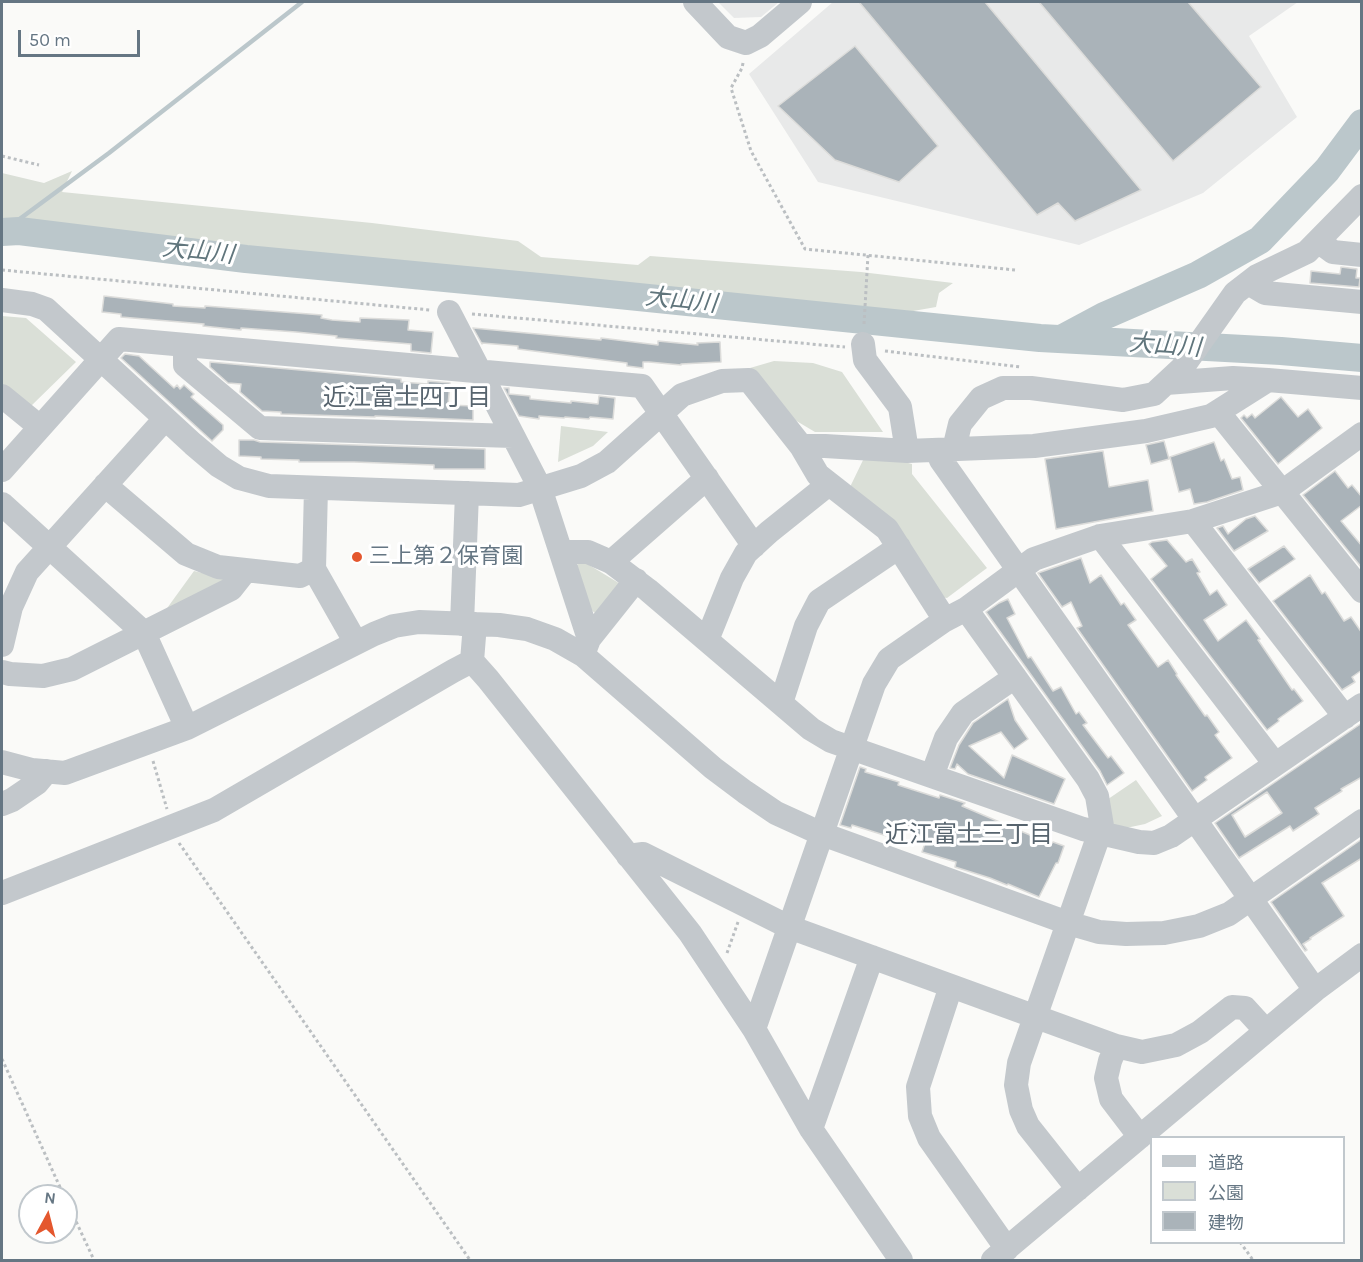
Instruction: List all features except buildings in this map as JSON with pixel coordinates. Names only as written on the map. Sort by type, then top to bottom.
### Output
[{"type":"street","points":[[695,2],[728,37],[746,43],[760,36],[800,2]]},
{"type":"street","points":[[1315,990],[941,460],[960,424],[981,398],[1003,388],[1031,388],[1123,400],[1154,394],[1182,368],[1234,293],[1257,276],[1307,252],[1362,196]]},
{"type":"street","points":[[1318,241],[1333,252],[1362,255]]},
{"type":"street","points":[[1248,283],[1265,292],[1362,302]]},
{"type":"street","points":[[2,300],[32,304],[46,309],[219,466],[239,478],[269,486],[519,495],[581,476],[607,462],[682,395],[722,381],[749,380],[801,446],[818,475],[887,530],[945,620]]},
{"type":"street","points":[[449,312],[540,489],[561,552],[586,647]]},
{"type":"street","points":[[2,470],[119,339],[642,386],[754,546]]},
{"type":"street","points":[[185,345],[185,365],[261,428],[513,436]]},
{"type":"street","points":[[863,347],[865,360],[900,407],[907,450]]},
{"type":"street","points":[[1166,383],[1233,378],[1362,388]]},
{"type":"street","points":[[801,446],[907,450],[1034,446],[1146,431],[1211,416],[1268,380]]},
{"type":"street","points":[[2,396],[40,427]]},
{"type":"street","points":[[1218,412],[1362,591]]},
{"type":"street","points":[[2,645],[11,607],[27,572],[165,419]]},
{"type":"street","points":[[754,1029],[874,684],[889,658],[945,620],[966,609],[1034,560],[1100,536],[1193,521],[1282,492],[1359,440]]},
{"type":"street","points":[[611,561],[707,478]]},
{"type":"street","points":[[707,640],[732,578],[746,553],[829,484]]},
{"type":"street","points":[[105,486],[186,554],[218,567],[300,576],[314,569]]},
{"type":"street","points":[[316,488],[314,569],[356,643]]},
{"type":"street","points":[[467,493],[468,624],[472,661],[690,933],[754,1029],[811,1129],[901,1260]]},
{"type":"street","points":[[2,504],[144,633],[187,728]]},
{"type":"street","points":[[561,552],[588,552],[611,561],[811,729],[831,741],[1083,830],[1154,843],[1171,836],[1353,711],[1193,521]]},
{"type":"street","points":[[1100,536],[1275,764]]},
{"type":"street","points":[[781,703],[806,626],[819,601],[899,548]]},
{"type":"street","points":[[2,672],[43,676],[72,669],[231,589],[246,570]]},
{"type":"street","points":[[586,647],[636,580]]},
{"type":"street","points":[[966,609],[1088,779],[1097,796],[1102,826],[1019,1063],[1016,1085],[1021,1110],[1028,1126],[1078,1190]]},
{"type":"street","points":[[2,762],[32,770],[65,773],[187,728],[394,626],[419,622],[500,625],[527,628],[555,639],[586,647],[713,768],[776,813],[822,834],[1068,923],[1099,932],[1164,933],[1199,926],[1228,914],[1362,821]]},
{"type":"street","points":[[2,893],[214,810],[472,661]]},
{"type":"street","points":[[932,776],[946,738],[963,712],[1015,677]]},
{"type":"street","points":[[2,804],[37,783],[47,771]]},
{"type":"street","points":[[628,856],[643,854],[789,927],[1116,1046],[1142,1052],[1176,1045],[1200,1032],[1232,1007],[1245,1008],[1266,1031]]},
{"type":"street","points":[[951,986],[918,1086],[920,1116],[929,1138],[1000,1255],[1315,990],[1362,955]]},
{"type":"street","points":[[811,1129],[872,957]]},
{"type":"street","points":[[1116,1046],[1106,1078],[1112,1099],[1140,1137]]},
{"type":"path","points":[[746,43],[742,68],[731,88],[751,151],[805,249],[1015,270]]},
{"type":"path","points":[[2,156],[39,165]]},
{"type":"path","points":[[863,347],[868,255]]},
{"type":"path","points":[[2,270],[449,312],[863,347],[1024,367]]},
{"type":"path","points":[[147,743],[174,836],[470,1260]]},
{"type":"path","points":[[719,977],[744,904]]},
{"type":"path","points":[[2,1059],[59,1184]]},
{"type":"path","points":[[78,1226],[94,1260]]},
{"type":"path","points":[[1241,1244],[1253,1260]]},
{"type":"shaded area","points":[[718,2],[779,2],[761,17],[734,18]]},
{"type":"shaded area","points":[[833,2],[1298,2],[1249,36],[1297,117],[1203,193],[1079,245],[818,182],[749,74]]},
{"type":"green space","points":[[72,171],[62,192],[372,223],[518,241],[541,257],[638,265],[650,256],[861,272],[953,283],[939,293],[936,307],[845,323],[188,264],[16,243],[2,239],[2,173],[44,183]]},
{"type":"green space","points":[[2,316],[26,318],[76,362],[30,407],[2,392]]},
{"type":"green space","points":[[774,361],[813,363],[842,372],[883,432],[815,432],[778,410],[750,368]]},
{"type":"green space","points":[[561,426],[608,432],[593,446],[558,462]]},
{"type":"green space","points":[[865,456],[889,458],[912,464],[912,474],[987,568],[947,598],[932,596],[850,487]]},
{"type":"green space","points":[[581,560],[622,585],[596,614],[588,607],[575,568]]},
{"type":"green space","points":[[194,571],[223,578],[223,584],[165,611]]},
{"type":"green space","points":[[1136,780],[1162,816],[1145,824],[1126,828],[1109,825],[1095,808]]},
{"type":"waterway","points":[[2,232],[109,153],[302,2]]},
{"type":"waterway","points":[[1061,339],[1104,316],[1198,275],[1260,240],[1327,170],[1362,123]]},
{"type":"waterway","name":"大山川","points":[[2,232],[19,231],[246,259],[1040,338],[1281,351],[1362,358]]},
{"type":"place","name":"三上第２保育園","points":[[357,557]]},
{"type":"district","name":"近江富士四丁目","points":[[407,398]]},
{"type":"district","name":"近江富士三丁目","points":[[969,835]]}]
